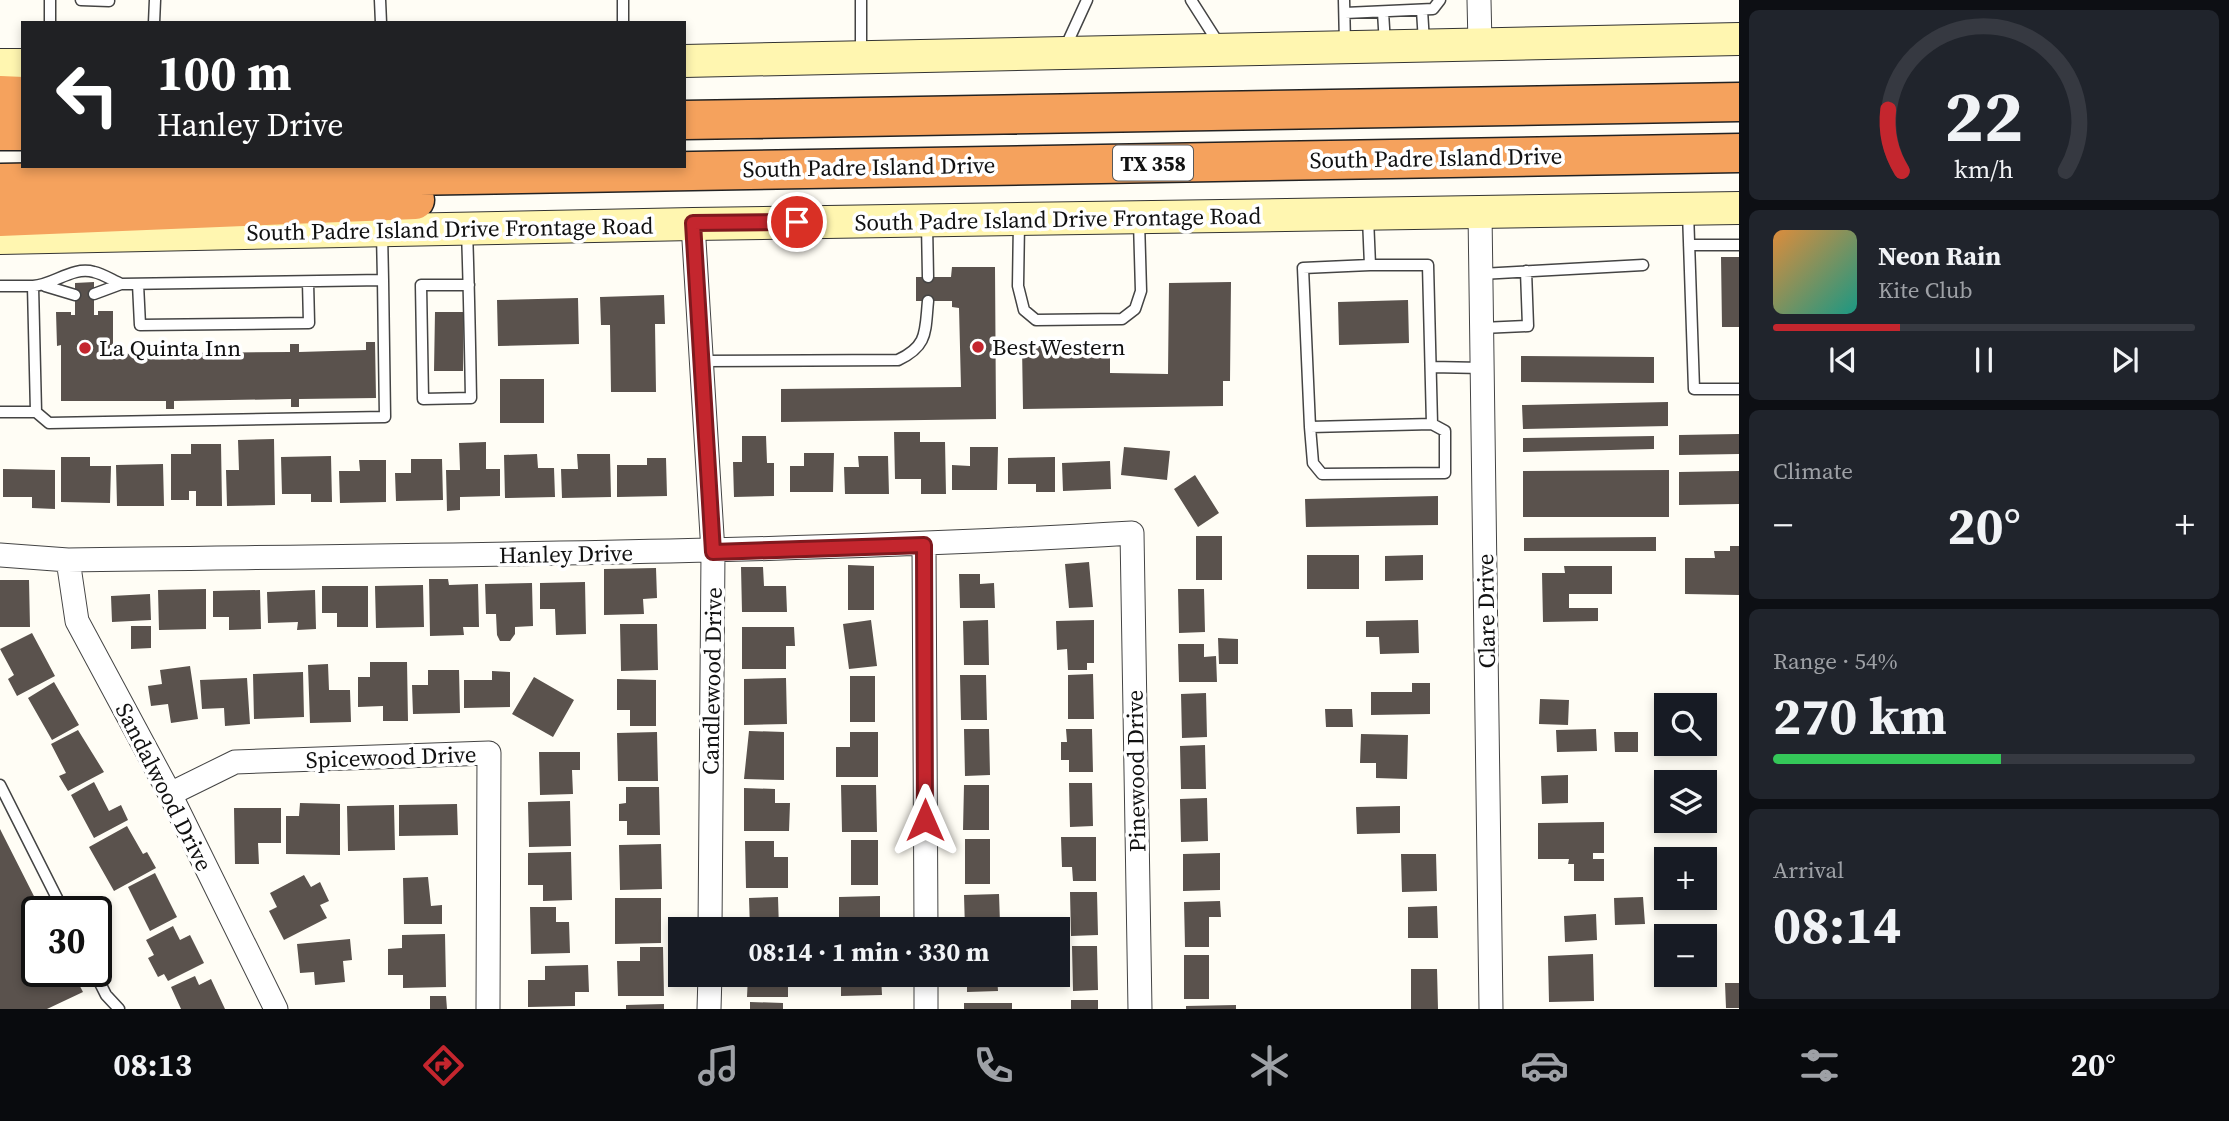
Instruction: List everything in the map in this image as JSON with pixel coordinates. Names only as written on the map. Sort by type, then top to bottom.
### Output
[{"type":"highway","points":[[0,95],[21,96]]},
{"type":"highway","name":"TX 358","points":[[686,120],[1739,102]]},
{"type":"highway","points":[[0,131],[21,131]]},
{"type":"highway","name":"South Padre Island Drive","points":[[0,183],[1739,153]]},
{"type":"highway","points":[[0,217],[295,207],[509,194],[567,172]]},
{"type":"main road","points":[[686,61],[1739,39]]},
{"type":"main road","points":[[0,65],[21,65]]},
{"type":"main road","name":"South Padre Island Drive Frontage Road","points":[[0,238],[693,223],[1480,214],[1739,208]]},
{"type":"street","points":[[1479,0],[1480,44]]},
{"type":"street","name":"Clare Drive","points":[[1480,214],[1491,1009]]},
{"type":"street","name":"Candlewood Drive","points":[[693,223],[713,552],[710,917]]},
{"type":"street","name":"Hanley Drive","points":[[0,555],[68,560],[713,552],[924,545],[1132,533]]},
{"type":"street","name":"Pinewood Drive","points":[[1132,533],[1140,1009]]},
{"type":"street","points":[[924,545],[926,917]]},
{"type":"street","name":"Sandalwood Drive","points":[[68,560],[77,621],[170,794],[276,1009]]},
{"type":"street","name":"Spicewood Drive","points":[[170,794],[235,762],[489,753],[488,1009]]},
{"type":"street","points":[[709,1009],[710,987]]},
{"type":"street","points":[[926,987],[926,1009]]},
{"type":"lane","points":[[50,0],[50,21]]},
{"type":"lane","points":[[81,0],[109,1]]},
{"type":"lane","points":[[154,21],[155,0]]},
{"type":"lane","points":[[380,0],[381,21]]},
{"type":"lane","points":[[623,21],[624,0]]},
{"type":"lane","points":[[860,0],[862,57]]},
{"type":"lane","points":[[1063,53],[1087,0]]},
{"type":"lane","points":[[1191,0],[1222,49]]},
{"type":"lane","points":[[1344,0],[1345,47]]},
{"type":"lane","points":[[1345,13],[1433,9],[1440,0]]},
{"type":"lane","points":[[1422,10],[1425,45]]},
{"type":"lane","points":[[1383,12],[1385,46]]},
{"type":"lane","points":[[1688,209],[1694,389],[1739,389]]},
{"type":"lane","points":[[1368,215],[1370,265]]},
{"type":"lane","points":[[1019,219],[1017,286],[1024,310],[1036,320],[1122,319],[1135,309],[1141,291],[1139,218]]},
{"type":"lane","points":[[927,221],[928,277]]},
{"type":"lane","points":[[467,228],[469,285],[471,398],[423,399],[422,285],[469,285]]},
{"type":"lane","points":[[0,412],[36,412],[49,423],[385,417],[382,230]]},
{"type":"lane","points":[[1689,245],[1739,245]]},
{"type":"lane","points":[[1310,427],[1432,424],[1445,431],[1445,473],[1322,474],[1313,463],[1310,427],[1303,268],[1370,265],[1428,265],[1432,424]]},
{"type":"lane","points":[[1481,274],[1643,265]]},
{"type":"lane","points":[[39,286],[74,272],[93,271],[121,284]]},
{"type":"lane","points":[[1482,328],[1528,326],[1527,271]]},
{"type":"lane","points":[[94,294],[121,284],[383,280]]},
{"type":"lane","points":[[138,284],[139,326],[309,323],[308,282]]},
{"type":"lane","points":[[0,286],[39,286],[75,295]]},
{"type":"lane","points":[[36,412],[39,286]]},
{"type":"lane","points":[[702,361],[898,360],[914,353],[925,338],[928,301]]},
{"type":"lane","points":[[1431,366],[1483,368]]},
{"type":"lane","points":[[0,785],[56,896]]},
{"type":"lane","points":[[102,987],[119,1009]]},
{"type":"building","points":[[1721,257],[1739,257],[1739,327],[1722,327]]},
{"type":"building","name":"Best Western","points":[[952,267],[995,267],[996,419],[781,422],[781,389],[961,387],[959,308],[952,307],[952,301],[916,301],[916,277],[951,277]]},
{"type":"building","name":"La Quinta Inn","points":[[94,282],[94,315],[98,315],[98,311],[113,311],[113,345],[110,345],[110,354],[184,353],[184,345],[192,345],[193,353],[290,352],[290,344],[299,344],[299,352],[366,350],[366,342],[375,342],[376,398],[299,399],[299,407],[291,407],[291,399],[174,401],[174,409],[166,409],[166,401],[61,401],[61,345],[57,346],[56,312],[71,312],[71,315],[75,315],[75,283]]},
{"type":"building","points":[[1231,282],[1230,381],[1223,381],[1223,406],[1023,409],[1022,346],[1110,346],[1110,373],[1168,374],[1169,283]]},
{"type":"building","points":[[664,295],[665,324],[655,324],[656,392],[611,392],[610,325],[601,325],[600,297]]},
{"type":"building","points":[[578,298],[579,344],[498,346],[497,300]]},
{"type":"building","points":[[1408,300],[1409,343],[1339,345],[1338,302]]},
{"type":"building","points":[[435,312],[464,312],[463,371],[434,371]]},
{"type":"building","points":[[1521,356],[1654,357],[1654,383],[1521,382]]},
{"type":"building","points":[[500,379],[544,379],[544,423],[500,423]]},
{"type":"building","points":[[1668,402],[1668,426],[1523,429],[1522,405]]},
{"type":"building","points":[[894,432],[920,432],[920,442],[945,442],[946,494],[921,494],[921,479],[895,479]]},
{"type":"building","points":[[1739,434],[1739,454],[1679,455],[1679,435]]},
{"type":"building","points":[[742,436],[766,436],[767,463],[774,463],[774,496],[734,497],[733,462],[742,462]]},
{"type":"building","points":[[1654,436],[1654,449],[1523,452],[1523,438]]},
{"type":"building","points":[[274,439],[275,505],[227,506],[226,470],[239,470],[238,440]]},
{"type":"building","points":[[486,442],[486,469],[500,469],[500,496],[460,497],[460,510],[447,511],[446,470],[460,470],[459,443]]},
{"type":"building","points":[[191,444],[221,444],[222,506],[196,506],[196,491],[189,491],[189,500],[171,500],[171,454],[191,454]]},
{"type":"building","points":[[970,447],[998,447],[997,490],[952,490],[952,465],[970,466]]},
{"type":"building","points":[[1124,447],[1170,451],[1167,480],[1121,475]]},
{"type":"building","points":[[804,453],[834,453],[833,492],[790,492],[790,466],[804,466]]},
{"type":"building","points":[[537,454],[538,468],[554,468],[555,497],[505,498],[504,455]]},
{"type":"building","points":[[577,454],[610,454],[611,497],[562,498],[561,469],[578,469]]},
{"type":"building","points":[[331,456],[332,502],[311,502],[311,494],[282,494],[281,457]]},
{"type":"building","points":[[858,456],[888,456],[889,494],[845,494],[844,467],[859,467]]},
{"type":"building","points":[[61,457],[90,457],[90,466],[111,466],[110,503],[61,502]]},
{"type":"building","points":[[1055,457],[1055,492],[1036,492],[1036,484],[1008,484],[1008,458]]},
{"type":"building","points":[[647,458],[666,458],[667,496],[617,497],[617,465],[647,465]]},
{"type":"building","points":[[411,459],[442,459],[443,500],[396,501],[395,473],[411,473]]},
{"type":"building","points":[[359,460],[386,460],[386,502],[340,503],[339,471],[360,471]]},
{"type":"building","points":[[1110,461],[1111,489],[1063,491],[1062,463]]},
{"type":"building","points":[[163,464],[164,506],[117,506],[116,465]]},
{"type":"building","points":[[3,469],[55,470],[55,509],[32,508],[32,497],[3,497]]},
{"type":"building","points":[[1669,470],[1669,517],[1523,517],[1523,471]]},
{"type":"building","points":[[1739,471],[1739,504],[1679,505],[1679,472]]},
{"type":"building","points":[[1195,475],[1219,513],[1198,527],[1174,489]]},
{"type":"building","points":[[1438,496],[1438,525],[1306,527],[1305,499]]},
{"type":"building","points":[[1196,536],[1222,536],[1222,580],[1196,580]]},
{"type":"building","points":[[1656,537],[1656,551],[1524,551],[1524,538]]},
{"type":"building","points":[[1730,546],[1739,546],[1739,595],[1685,594],[1685,558],[1715,558],[1714,551],[1730,551]]},
{"type":"building","points":[[1307,555],[1359,555],[1359,589],[1307,589]]},
{"type":"building","points":[[1423,555],[1423,580],[1385,581],[1385,556]]},
{"type":"building","points":[[1089,562],[1093,607],[1069,608],[1065,564]]},
{"type":"building","points":[[848,565],[874,566],[874,610],[848,610]]},
{"type":"building","points":[[1564,566],[1612,566],[1612,594],[1569,594],[1569,608],[1598,608],[1598,621],[1543,622],[1542,573],[1565,573]]},
{"type":"building","points":[[741,567],[763,567],[764,586],[786,586],[787,612],[742,612]]},
{"type":"building","points":[[656,568],[657,598],[643,599],[644,614],[604,615],[604,569]]},
{"type":"building","points":[[959,574],[980,574],[980,584],[994,583],[995,608],[960,608]]},
{"type":"building","points":[[429,579],[448,579],[449,585],[478,584],[479,627],[463,627],[464,635],[430,636]]},
{"type":"building","points":[[0,580],[29,580],[30,627],[0,627]]},
{"type":"building","points":[[585,582],[586,634],[556,635],[555,609],[540,609],[540,583]]},
{"type":"building","points":[[532,583],[533,626],[515,627],[515,634],[510,641],[500,641],[496,614],[486,614],[485,584]]},
{"type":"building","points":[[423,585],[424,627],[376,628],[375,586]]},
{"type":"building","points":[[322,586],[368,586],[368,627],[337,627],[337,613],[322,613]]},
{"type":"building","points":[[206,589],[206,629],[159,630],[158,590]]},
{"type":"building","points":[[1178,589],[1204,589],[1205,632],[1179,633]]},
{"type":"building","points":[[260,590],[261,629],[229,630],[229,617],[213,617],[213,591]]},
{"type":"building","points":[[315,590],[316,629],[297,630],[298,622],[268,623],[267,592]]},
{"type":"building","points":[[150,594],[151,620],[112,622],[111,596]]},
{"type":"building","points":[[871,620],[877,666],[849,669],[843,624]]},
{"type":"building","points":[[988,620],[989,665],[964,665],[963,621]]},
{"type":"building","points":[[1094,620],[1094,663],[1087,663],[1087,670],[1068,670],[1067,649],[1057,650],[1056,621]]},
{"type":"building","points":[[1418,620],[1419,653],[1380,654],[1379,637],[1366,637],[1366,621]]},
{"type":"building","points":[[620,624],[657,624],[658,670],[621,671]]},
{"type":"building","points":[[131,626],[151,626],[151,648],[131,649]]},
{"type":"building","points":[[742,627],[794,627],[795,646],[786,646],[786,669],[742,669]]},
{"type":"building","points":[[32,633],[55,676],[17,696],[8,679],[14,675],[0,649]]},
{"type":"building","points":[[1218,638],[1238,639],[1238,664],[1219,664]]},
{"type":"building","points":[[1178,644],[1204,644],[1204,657],[1216,656],[1217,682],[1179,682]]},
{"type":"building","points":[[370,662],[407,662],[408,721],[383,721],[383,706],[358,707],[358,677],[370,677]]},
{"type":"building","points":[[328,664],[329,690],[350,690],[351,722],[310,723],[308,665]]},
{"type":"building","points":[[190,666],[198,719],[171,723],[168,704],[151,706],[148,686],[162,684],[160,670]]},
{"type":"building","points":[[428,670],[459,670],[460,713],[413,714],[412,685],[428,685]]},
{"type":"building","points":[[492,671],[510,672],[510,707],[464,708],[464,680],[492,680]]},
{"type":"building","points":[[303,672],[304,717],[254,719],[253,674]]},
{"type":"building","points":[[1093,674],[1094,719],[1068,719],[1068,675]]},
{"type":"building","points":[[960,675],[986,675],[987,720],[961,720]]},
{"type":"building","points":[[850,676],[875,676],[875,722],[850,722]]},
{"type":"building","points":[[534,677],[574,700],[553,737],[512,714]]},
{"type":"building","points":[[247,678],[250,724],[225,726],[224,708],[202,709],[200,680]]},
{"type":"building","points":[[786,678],[787,724],[744,725],[744,679]]},
{"type":"building","points":[[617,679],[656,680],[656,726],[630,726],[630,710],[617,710]]},
{"type":"building","points":[[54,682],[79,725],[52,740],[28,698]]},
{"type":"building","points":[[1412,683],[1430,683],[1430,714],[1371,715],[1371,692],[1412,692]]},
{"type":"building","points":[[1206,693],[1207,737],[1182,738],[1181,694]]},
{"type":"building","points":[[1540,699],[1569,700],[1568,725],[1539,724]]},
{"type":"building","points":[[1325,709],[1352,709],[1353,727],[1326,727]]},
{"type":"building","points":[[964,729],[989,729],[990,775],[965,776]]},
{"type":"building","points":[[1066,729],[1092,729],[1093,772],[1069,772],[1069,760],[1061,760],[1061,742],[1067,742]]},
{"type":"building","points":[[1596,729],[1597,751],[1557,752],[1556,730]]},
{"type":"building","points":[[78,730],[104,772],[68,791],[59,776],[66,773],[51,744]]},
{"type":"building","points":[[749,731],[784,732],[784,780],[744,779]]},
{"type":"building","points":[[657,732],[658,781],[618,781],[617,733]]},
{"type":"building","points":[[850,732],[878,732],[878,777],[836,777],[836,747],[850,747]]},
{"type":"building","points":[[1614,732],[1638,732],[1638,752],[1615,752]]},
{"type":"building","points":[[1361,734],[1408,735],[1407,779],[1376,778],[1376,763],[1360,763]]},
{"type":"building","points":[[1205,745],[1206,789],[1181,789],[1180,746]]},
{"type":"building","points":[[539,752],[580,752],[580,770],[572,770],[573,794],[540,795]]},
{"type":"building","points":[[1568,775],[1568,803],[1542,804],[1541,776]]},
{"type":"building","points":[[94,782],[109,811],[121,805],[128,820],[94,838],[71,795]]},
{"type":"building","points":[[1069,783],[1092,783],[1093,826],[1070,827]]},
{"type":"building","points":[[841,785],[876,785],[877,832],[842,832]]},
{"type":"building","points":[[964,785],[989,785],[989,830],[963,830]]},
{"type":"building","points":[[626,787],[659,787],[660,835],[627,835],[627,821],[619,821],[619,804],[626,803]]},
{"type":"building","points":[[744,788],[775,789],[775,803],[790,803],[789,831],[744,831]]},
{"type":"building","points":[[1207,798],[1208,841],[1181,842],[1180,799]]},
{"type":"building","points":[[570,801],[571,846],[529,847],[528,802]]},
{"type":"building","points":[[300,803],[340,804],[340,855],[286,854],[286,816],[299,816]]},
{"type":"building","points":[[457,804],[458,835],[399,836],[399,805]]},
{"type":"building","points":[[394,805],[395,850],[348,851],[347,806]]},
{"type":"building","points":[[1400,806],[1400,833],[1357,834],[1356,807]]},
{"type":"building","points":[[234,808],[281,808],[281,843],[258,843],[259,864],[235,864]]},
{"type":"building","points":[[1604,822],[1604,853],[1593,853],[1593,859],[1604,859],[1604,881],[1574,881],[1574,864],[1568,864],[1569,859],[1538,859],[1538,823]]},
{"type":"building","points":[[127,826],[143,854],[147,852],[156,868],[114,891],[89,847]]},
{"type":"building","points":[[0,829],[34,896],[21,896],[21,987],[80,987],[83,992],[47,1009],[0,1009]]},
{"type":"building","points":[[1061,837],[1096,837],[1096,881],[1073,881],[1072,867],[1062,867]]},
{"type":"building","points":[[965,839],[990,839],[990,884],[965,884]]},
{"type":"building","points":[[851,840],[878,840],[878,885],[851,885]]},
{"type":"building","points":[[745,841],[774,841],[774,857],[788,857],[788,888],[746,888]]},
{"type":"building","points":[[661,844],[662,889],[620,890],[619,845]]},
{"type":"building","points":[[571,852],[572,900],[543,901],[543,885],[528,885],[528,853]]},
{"type":"building","points":[[1220,853],[1220,890],[1183,891],[1183,854]]},
{"type":"building","points":[[1401,854],[1436,854],[1437,891],[1402,892]]},
{"type":"building","points":[[155,873],[177,917],[150,931],[128,887]]},
{"type":"building","points":[[304,875],[311,887],[320,882],[329,901],[320,905],[327,918],[284,940],[269,911],[277,907],[270,893]]},
{"type":"building","points":[[428,877],[431,906],[442,905],[442,924],[404,924],[403,878]]},
{"type":"building","points":[[1070,892],[1097,892],[1098,935],[1071,936]]},
{"type":"building","points":[[999,894],[1000,917],[965,917],[964,895]]},
{"type":"building","points":[[880,896],[880,917],[839,917],[839,897]]},
{"type":"building","points":[[778,897],[779,917],[750,917],[749,898]]},
{"type":"building","points":[[1643,897],[1645,924],[1615,925],[1614,898]]},
{"type":"building","points":[[615,898],[661,898],[661,943],[615,944]]},
{"type":"building","points":[[1220,901],[1221,917],[1209,917],[1209,947],[1185,947],[1184,902]]},
{"type":"building","points":[[1437,906],[1438,938],[1408,938],[1408,907]]},
{"type":"building","points":[[530,907],[556,907],[556,922],[569,922],[570,953],[531,954]]},
{"type":"building","points":[[1596,914],[1597,940],[1565,942],[1564,916]]},
{"type":"building","points":[[173,926],[180,940],[190,935],[204,963],[168,981],[164,974],[158,977],[148,958],[154,955],[146,940]]},
{"type":"building","points":[[445,934],[446,987],[403,988],[403,975],[388,975],[388,949],[402,948],[402,935]]},
{"type":"building","points":[[350,939],[352,960],[343,961],[345,982],[315,985],[314,972],[300,973],[297,944]]},
{"type":"building","points":[[1072,946],[1097,946],[1098,990],[1073,991]]},
{"type":"building","points":[[640,947],[663,947],[664,996],[618,996],[617,961],[640,961]]},
{"type":"building","points":[[1593,954],[1594,1001],[1549,1002],[1548,956]]},
{"type":"building","points":[[1184,955],[1209,955],[1209,999],[1184,999]]},
{"type":"building","points":[[588,965],[589,992],[575,992],[575,1006],[528,1007],[528,980],[545,980],[545,966]]},
{"type":"building","points":[[1411,969],[1437,969],[1438,1009],[1411,1009]]},
{"type":"building","points":[[195,976],[199,985],[211,979],[225,1009],[181,1009],[171,987]]},
{"type":"building","points":[[1725,983],[1739,983],[1739,1008],[1726,1008]]},
{"type":"building","points":[[747,987],[788,987],[788,997],[747,997]]},
{"type":"building","points":[[841,987],[882,987],[882,995],[841,996]]},
{"type":"building","points":[[967,987],[998,987],[998,991],[967,992]]},
{"type":"building","points":[[430,996],[446,996],[447,1009],[430,1009]]},
{"type":"building","points":[[1071,1000],[1098,1000],[1098,1009],[1071,1009]]},
{"type":"building","points":[[750,1002],[783,1003],[783,1009],[750,1009]]},
{"type":"building","points":[[964,1003],[1012,1003],[1012,1009],[964,1009]]},
{"type":"building","points":[[664,1004],[664,1009],[626,1009],[626,1005]]},
{"type":"building","points":[[1236,1005],[1236,1009],[1186,1009],[1186,1006]]},
{"type":"place","name":"Best Western","points":[[978,347]]},
{"type":"place","name":"La Quinta Inn","points":[[85,348]]},
{"type":"route","points":[[797,222],[693,223],[713,552],[924,545],[925,820]]}]
